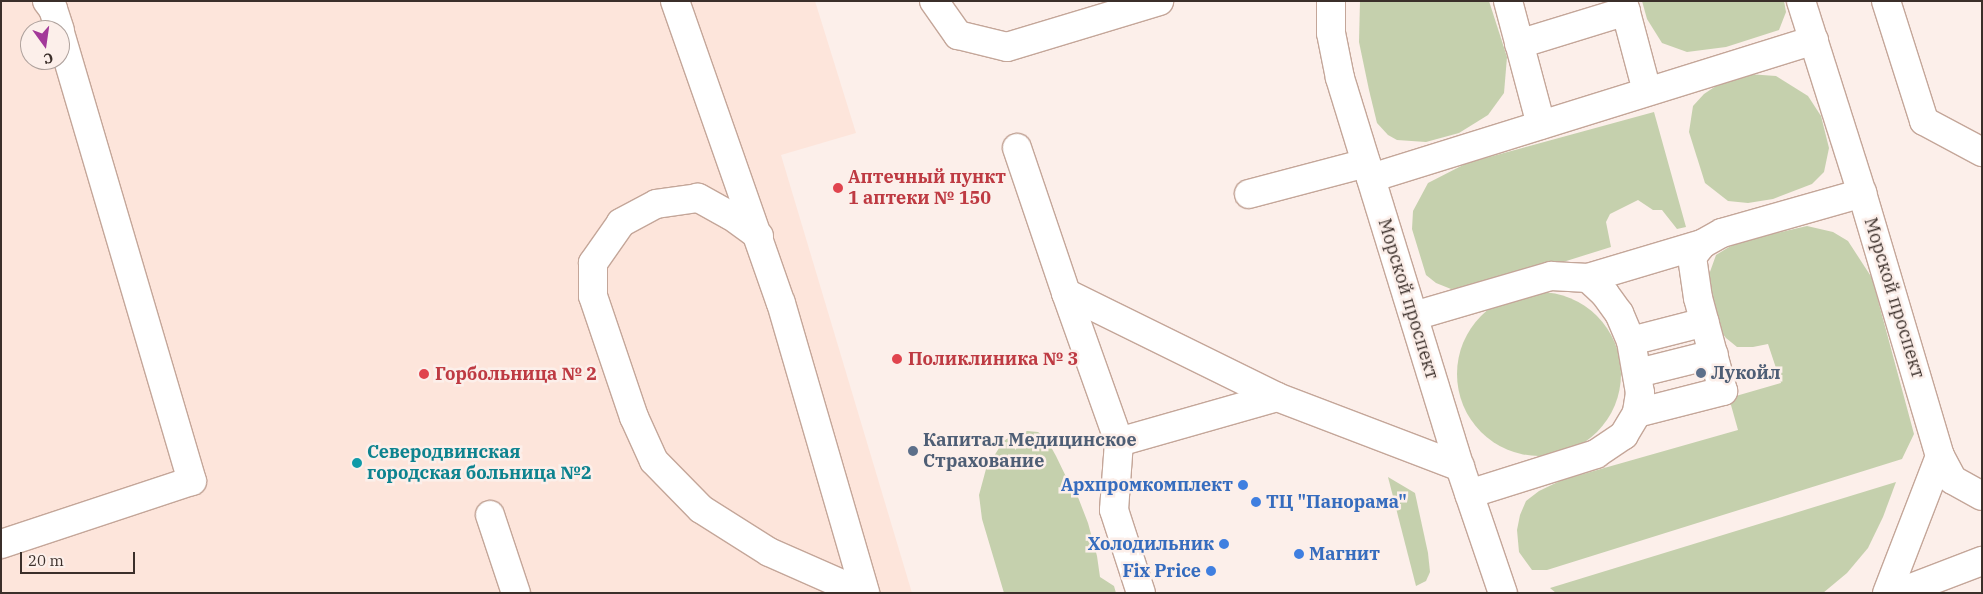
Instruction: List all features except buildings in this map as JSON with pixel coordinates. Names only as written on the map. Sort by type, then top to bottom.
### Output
[{"type":"main road","points":[[47,1],[54,10],[57,20]]},
{"type":"main road","points":[[675,1],[759,236],[808,394],[863,593]]},
{"type":"main road","points":[[934,1],[958,35],[1007,47],[1159,1]]},
{"type":"main road","name":"Морской проспект","points":[[1331,1],[1331,33],[1340,78],[1460,467],[1502,592]]},
{"type":"main road","name":"Морской проспект","points":[[1801,1],[1862,193],[1940,456],[1954,480],[1982,496]]},
{"type":"main road","points":[[1886,1],[1924,121],[1982,152]]},
{"type":"main road","points":[[1509,2],[1541,125]]},
{"type":"main road","points":[[1519,44],[1624,6],[1647,91]]},
{"type":"main road","points":[[1249,194],[1369,171],[1541,125],[1814,40]]},
{"type":"main road","points":[[1,544],[192,481],[70,65]]},
{"type":"main road","points":[[1017,148],[1119,442],[1114,510],[1141,593]]},
{"type":"main road","points":[[1414,316],[1551,276],[1588,278],[1702,244],[1722,233],[1862,193]]},
{"type":"main road","points":[[759,236],[731,216],[698,198],[656,204],[621,223],[593,262],[593,296],[634,417],[654,461],[701,509],[754,543],[769,552],[863,593]]},
{"type":"main road","points":[[1637,414],[1723,391],[1698,298],[1692,257],[1702,244]]},
{"type":"main road","points":[[1469,494],[1596,454],[1624,435],[1637,414],[1640,393],[1638,373],[1631,342],[1619,313],[1605,294],[1588,278]]},
{"type":"main road","points":[[1066,293],[1277,397],[1460,467]]},
{"type":"main road","points":[[1631,342],[1705,322]]},
{"type":"main road","points":[[1638,373],[1714,354]]},
{"type":"main road","points":[[1119,442],[1277,397]]},
{"type":"main road","points":[[1888,593],[1940,456]]},
{"type":"main road","points":[[490,516],[516,593]]},
{"type":"main road","points":[[1898,593],[1982,561]]},
{"type":"shaded area","name":"Горбольница № 2","points":[[1,1],[815,1],[856,133],[781,155],[912,593],[1,593]]},
{"type":"green space","points":[[1360,1],[1489,1],[1507,57],[1504,93],[1488,115],[1459,133],[1426,142],[1397,140],[1388,135],[1377,123],[1369,90],[1359,42]]},
{"type":"green space","points":[[1642,1],[1784,1],[1786,12],[1779,30],[1726,47],[1687,52],[1662,43],[1647,19]]},
{"type":"green space","points":[[1748,74],[1776,76],[1808,96],[1821,116],[1829,148],[1824,172],[1812,184],[1773,199],[1748,203],[1728,201],[1705,183],[1689,132],[1693,106],[1704,94],[1716,86]]},
{"type":"green space","points":[[1654,112],[1686,227],[1677,229],[1662,210],[1653,210],[1638,200],[1610,214],[1606,222],[1611,247],[1483,287],[1451,289],[1436,283],[1426,275],[1412,229],[1413,211],[1428,183],[1467,163]]},
{"type":"green space","points":[[1807,226],[1833,232],[1848,241],[1872,278],[1914,434],[1902,459],[1547,570],[1532,570],[1519,552],[1517,530],[1520,515],[1526,501],[1539,491],[1562,480],[1738,430],[1729,398],[1781,383],[1768,344],[1753,347],[1737,347],[1722,333],[1706,283],[1716,255],[1729,247],[1743,241]]},
{"type":"green space","points":[[1539,292],[1570,298],[1597,316],[1615,343],[1621,374],[1615,405],[1597,432],[1570,450],[1539,456],[1508,450],[1481,432],[1463,405],[1457,374],[1463,343],[1481,316],[1508,298]]},
{"type":"green space","points":[[1027,431],[1038,432],[1046,438],[1070,485],[1076,492],[1088,523],[1097,556],[1100,577],[1114,586],[1116,593],[1004,593],[982,519],[979,495],[986,469],[1004,440]]},
{"type":"green space","points":[[1388,477],[1415,493],[1428,553],[1430,572],[1426,581],[1416,586]]},
{"type":"green space","points":[[1896,482],[1883,517],[1868,548],[1847,573],[1823,593],[1556,593],[1550,588]]},
{"type":"place","name":"Аптечный пункт 1 аптеки № 150","points":[[838,188]]},
{"type":"place","name":"Поликлиника № 3","points":[[897,359]]},
{"type":"place","name":"Лукойл","points":[[1701,373]]},
{"type":"place","name":"Горбольница № 2","points":[[424,374]]},
{"type":"place","name":"Капитал Медицинское Страхование","points":[[913,451]]},
{"type":"place","name":"Северодвинская городская больница №2","points":[[357,463]]},
{"type":"place","name":"Архпромкомплект","points":[[1243,485]]},
{"type":"place","name":"ТЦ \"Панорама\"","points":[[1256,502]]},
{"type":"place","name":"Холодильник","points":[[1224,544]]},
{"type":"place","name":"Магнит","points":[[1299,554]]},
{"type":"place","name":"Fix Price","points":[[1211,571]]}]
